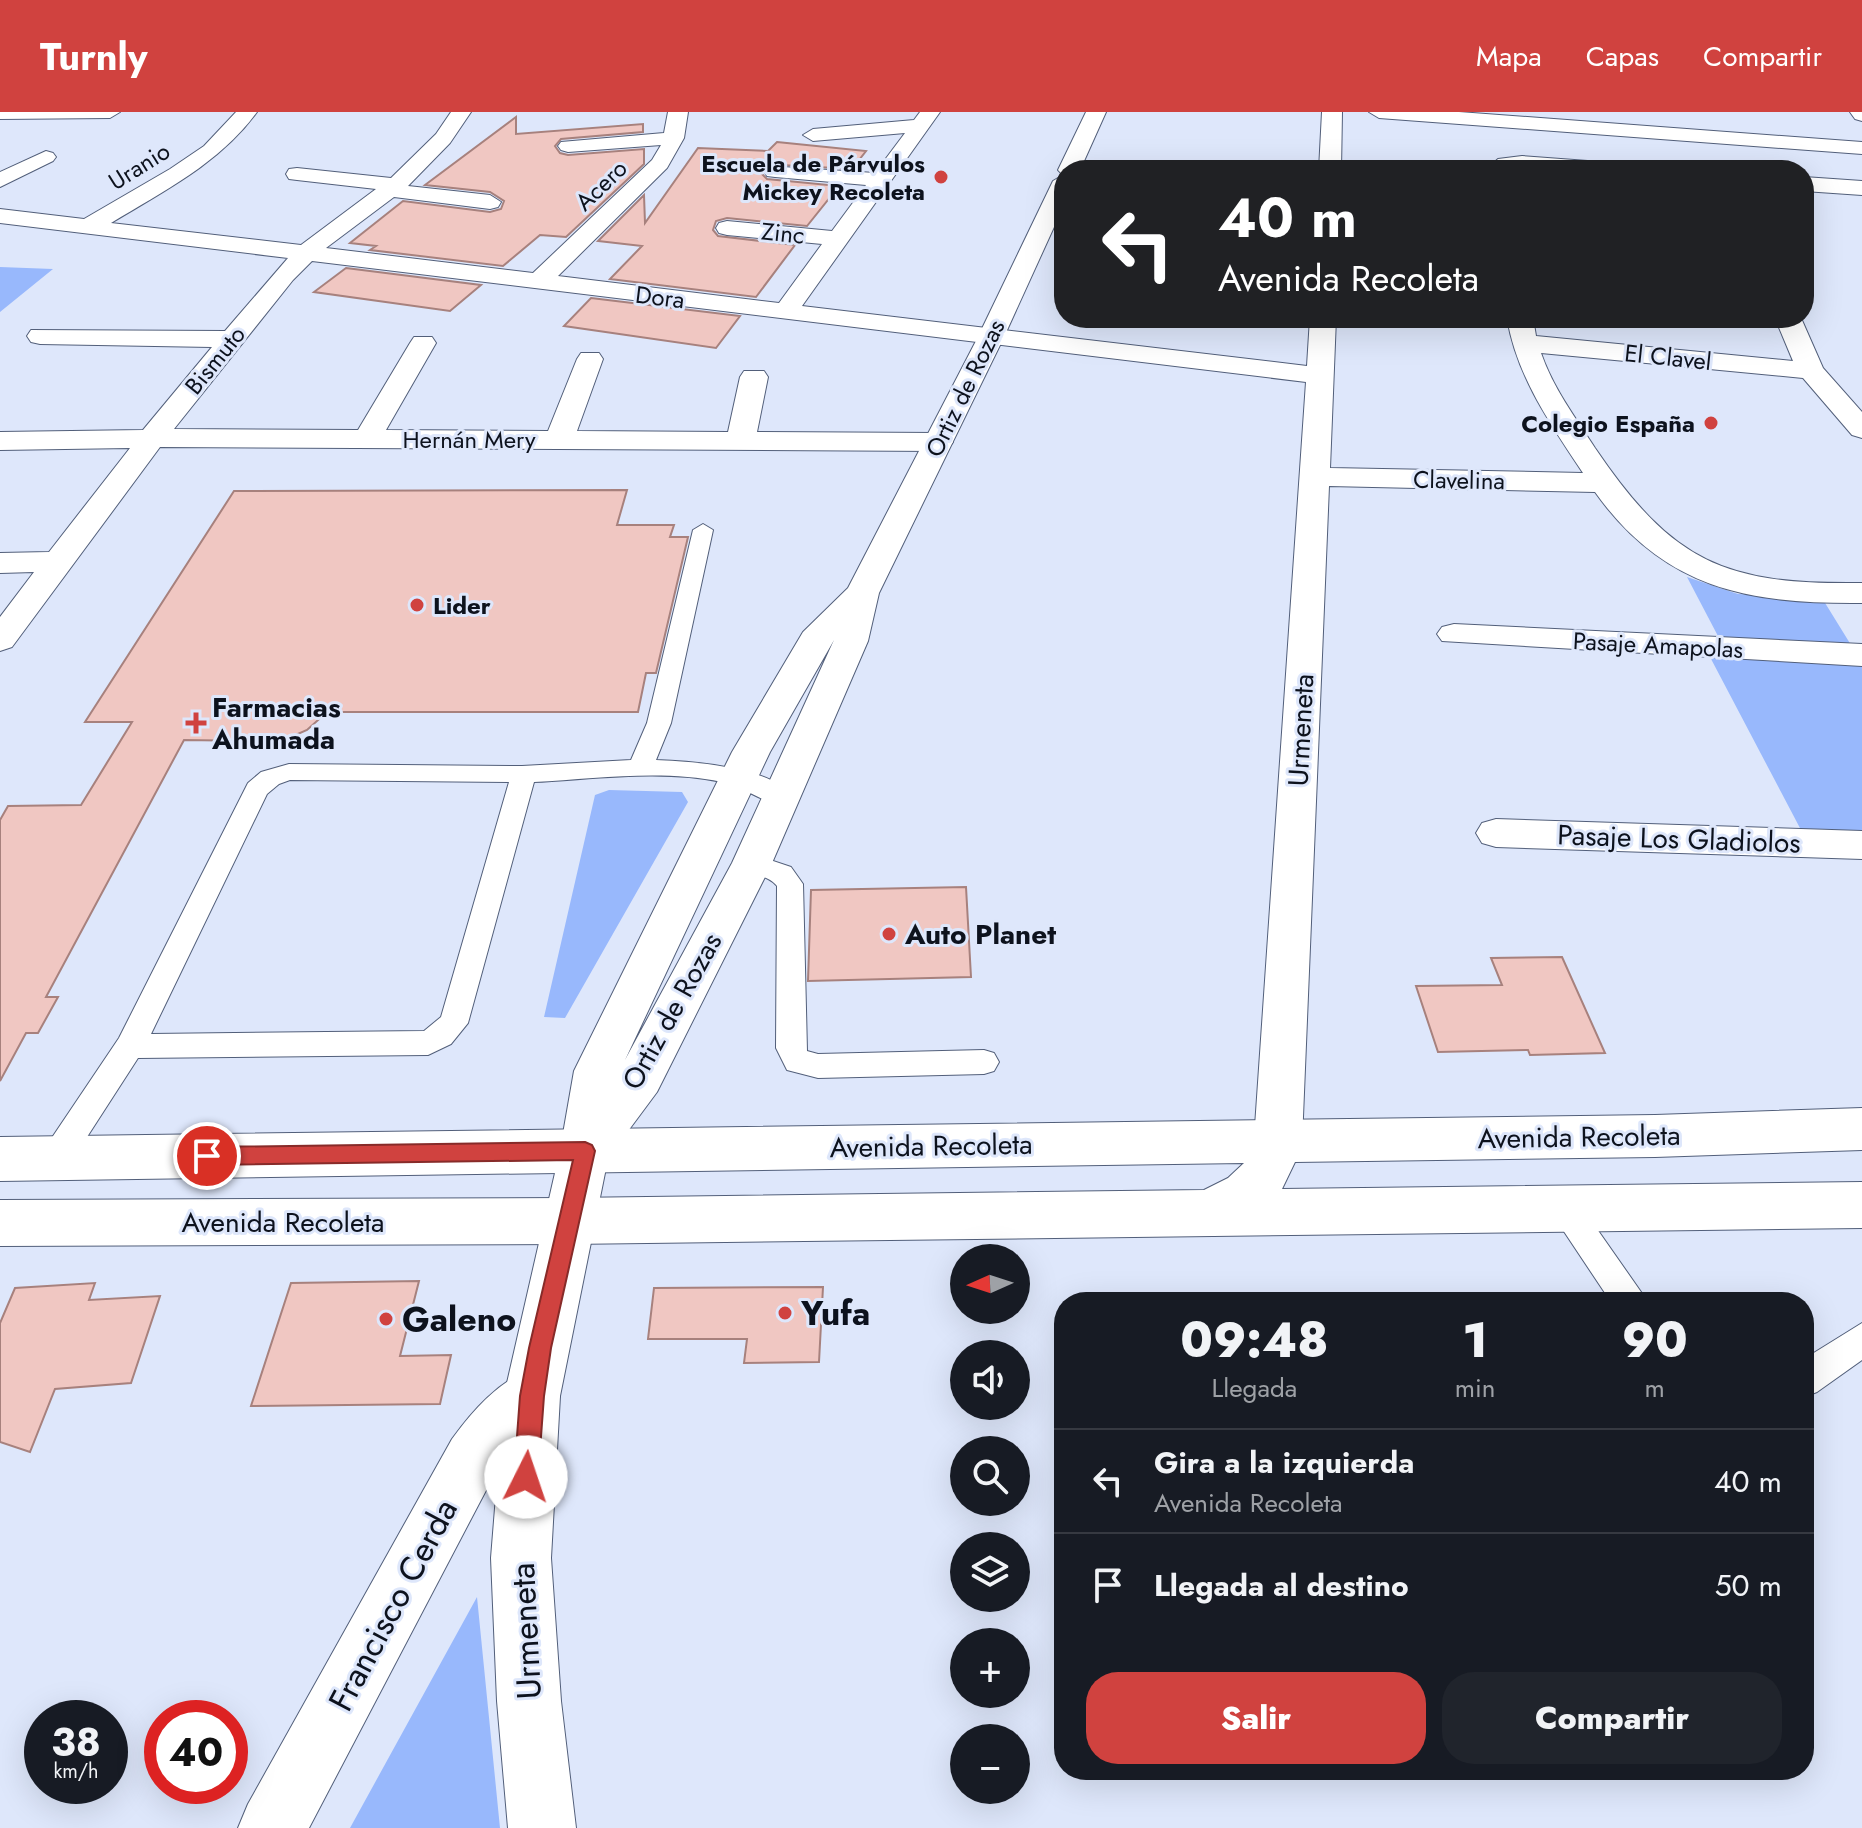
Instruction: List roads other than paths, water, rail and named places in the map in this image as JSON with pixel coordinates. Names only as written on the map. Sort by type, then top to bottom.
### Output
[{"type":"street","points":[[0,113],[110,112]]},
{"type":"street","name":"Uranio","points":[[89,226],[178,174],[211,150],[247,112]]},
{"type":"street","name":"Bismuto","points":[[0,640],[152,438],[284,275],[307,253],[394,188],[431,156],[461,112]]},
{"type":"street","name":"Acero","points":[[538,282],[649,176],[668,153],[678,112]]},
{"type":"street","points":[[1074,160],[1096,112]]},
{"type":"street","points":[[1330,160],[1332,112]]},
{"type":"street","points":[[1379,112],[1599,120],[1862,148]]},
{"type":"street","name":"Zinc","points":[[813,135],[926,118]]},
{"type":"street","name":"Zinc","points":[[784,313],[926,118]]},
{"type":"street","points":[[568,146],[674,138]]},
{"type":"street","points":[[0,181],[46,157]]},
{"type":"street","points":[[775,171],[882,180]]},
{"type":"street","points":[[297,174],[490,202]]},
{"type":"street","points":[[1814,185],[1862,188]]},
{"type":"street","name":"Ortiz de Rozas","points":[[585,1151],[640,1078],[752,863],[851,641],[862,593],[990,339],[1054,202]]},
{"type":"street","name":"Dora","points":[[0,216],[990,339],[1320,376]]},
{"type":"street","name":"Zinc","points":[[727,228],[838,239]]},
{"type":"street","name":"Urmeneta","points":[[1205,1214],[1236,1201],[1259,1184],[1270,1166],[1278,1141],[1322,328]]},
{"type":"street","points":[[1792,328],[1811,371],[1862,429]]},
{"type":"street","points":[[1522,330],[1536,381],[1604,483],[1637,523],[1663,548],[1704,570],[1773,590],[1862,593]]},
{"type":"street","name":"El Clavel","points":[[1522,330],[1811,371]]},
{"type":"street","points":[[40,336],[232,339]]},
{"type":"street","points":[[367,439],[423,343]]},
{"type":"street","points":[[559,440],[590,359]]},
{"type":"street","points":[[741,441],[754,377]]},
{"type":"street","name":"Hernán Mery","points":[[0,441],[152,438],[938,442]]},
{"type":"street","name":"Clavelina","points":[[1314,477],[1604,483]]},
{"type":"street","points":[[0,563],[59,562]]},
{"type":"street","name":"Ortiz de Rozas","points":[[585,1151],[597,1071],[738,777],[815,639],[862,593]]},
{"type":"street","points":[[1825,594],[1862,641]]},
{"type":"street","name":"Pasaje Amapolas","points":[[1454,634],[1862,655]]},
{"type":"street","name":"Pasaje Los Gladiolos","points":[[1496,833],[1862,845]]},
{"type":"street","name":"Avenida Recoleta","points":[[0,1159],[1655,1136],[1862,1129]]},
{"type":"street","name":"Urmeneta","points":[[542,1828],[529,1701],[521,1558],[532,1396],[585,1151]]},
{"type":"street","name":"Avenida Recoleta","points":[[0,1223],[569,1221],[1862,1205]]},
{"type":"street","name":"Francisco Cerda","points":[[272,1828],[472,1459],[492,1432],[532,1396]]},
{"type":"lane","points":[[639,770],[659,723],[703,530]]},
{"type":"lane","points":[[56,1158],[130,1046],[257,789],[270,778],[289,772],[524,774],[687,770],[738,777],[763,786],[780,797]]},
{"type":"lane","points":[[130,1046],[428,1043],[441,1036],[454,1023],[524,774]]},
{"type":"lane","points":[[752,863],[782,874],[790,884],[791,1048],[797,1061],[818,1066],[984,1062]]},
{"type":"lane","points":[[1565,1209],[1624,1292]]},
{"type":"lane","points":[[1814,1373],[1862,1340]]},
{"type":"place","name":"Escuela de Párvulos Mickey Recoleta","points":[[941,177]]},
{"type":"place","name":"Colegio España","points":[[1711,423]]},
{"type":"place","name":"Lider","points":[[417,605]]},
{"type":"place","name":"Farmacias Ahumada","points":[[196,723]]},
{"type":"place","name":"Auto Planet","points":[[889,934]]},
{"type":"place","name":"Yufa","points":[[785,1313]]},
{"type":"place","name":"Galeno","points":[[386,1319]]}]
